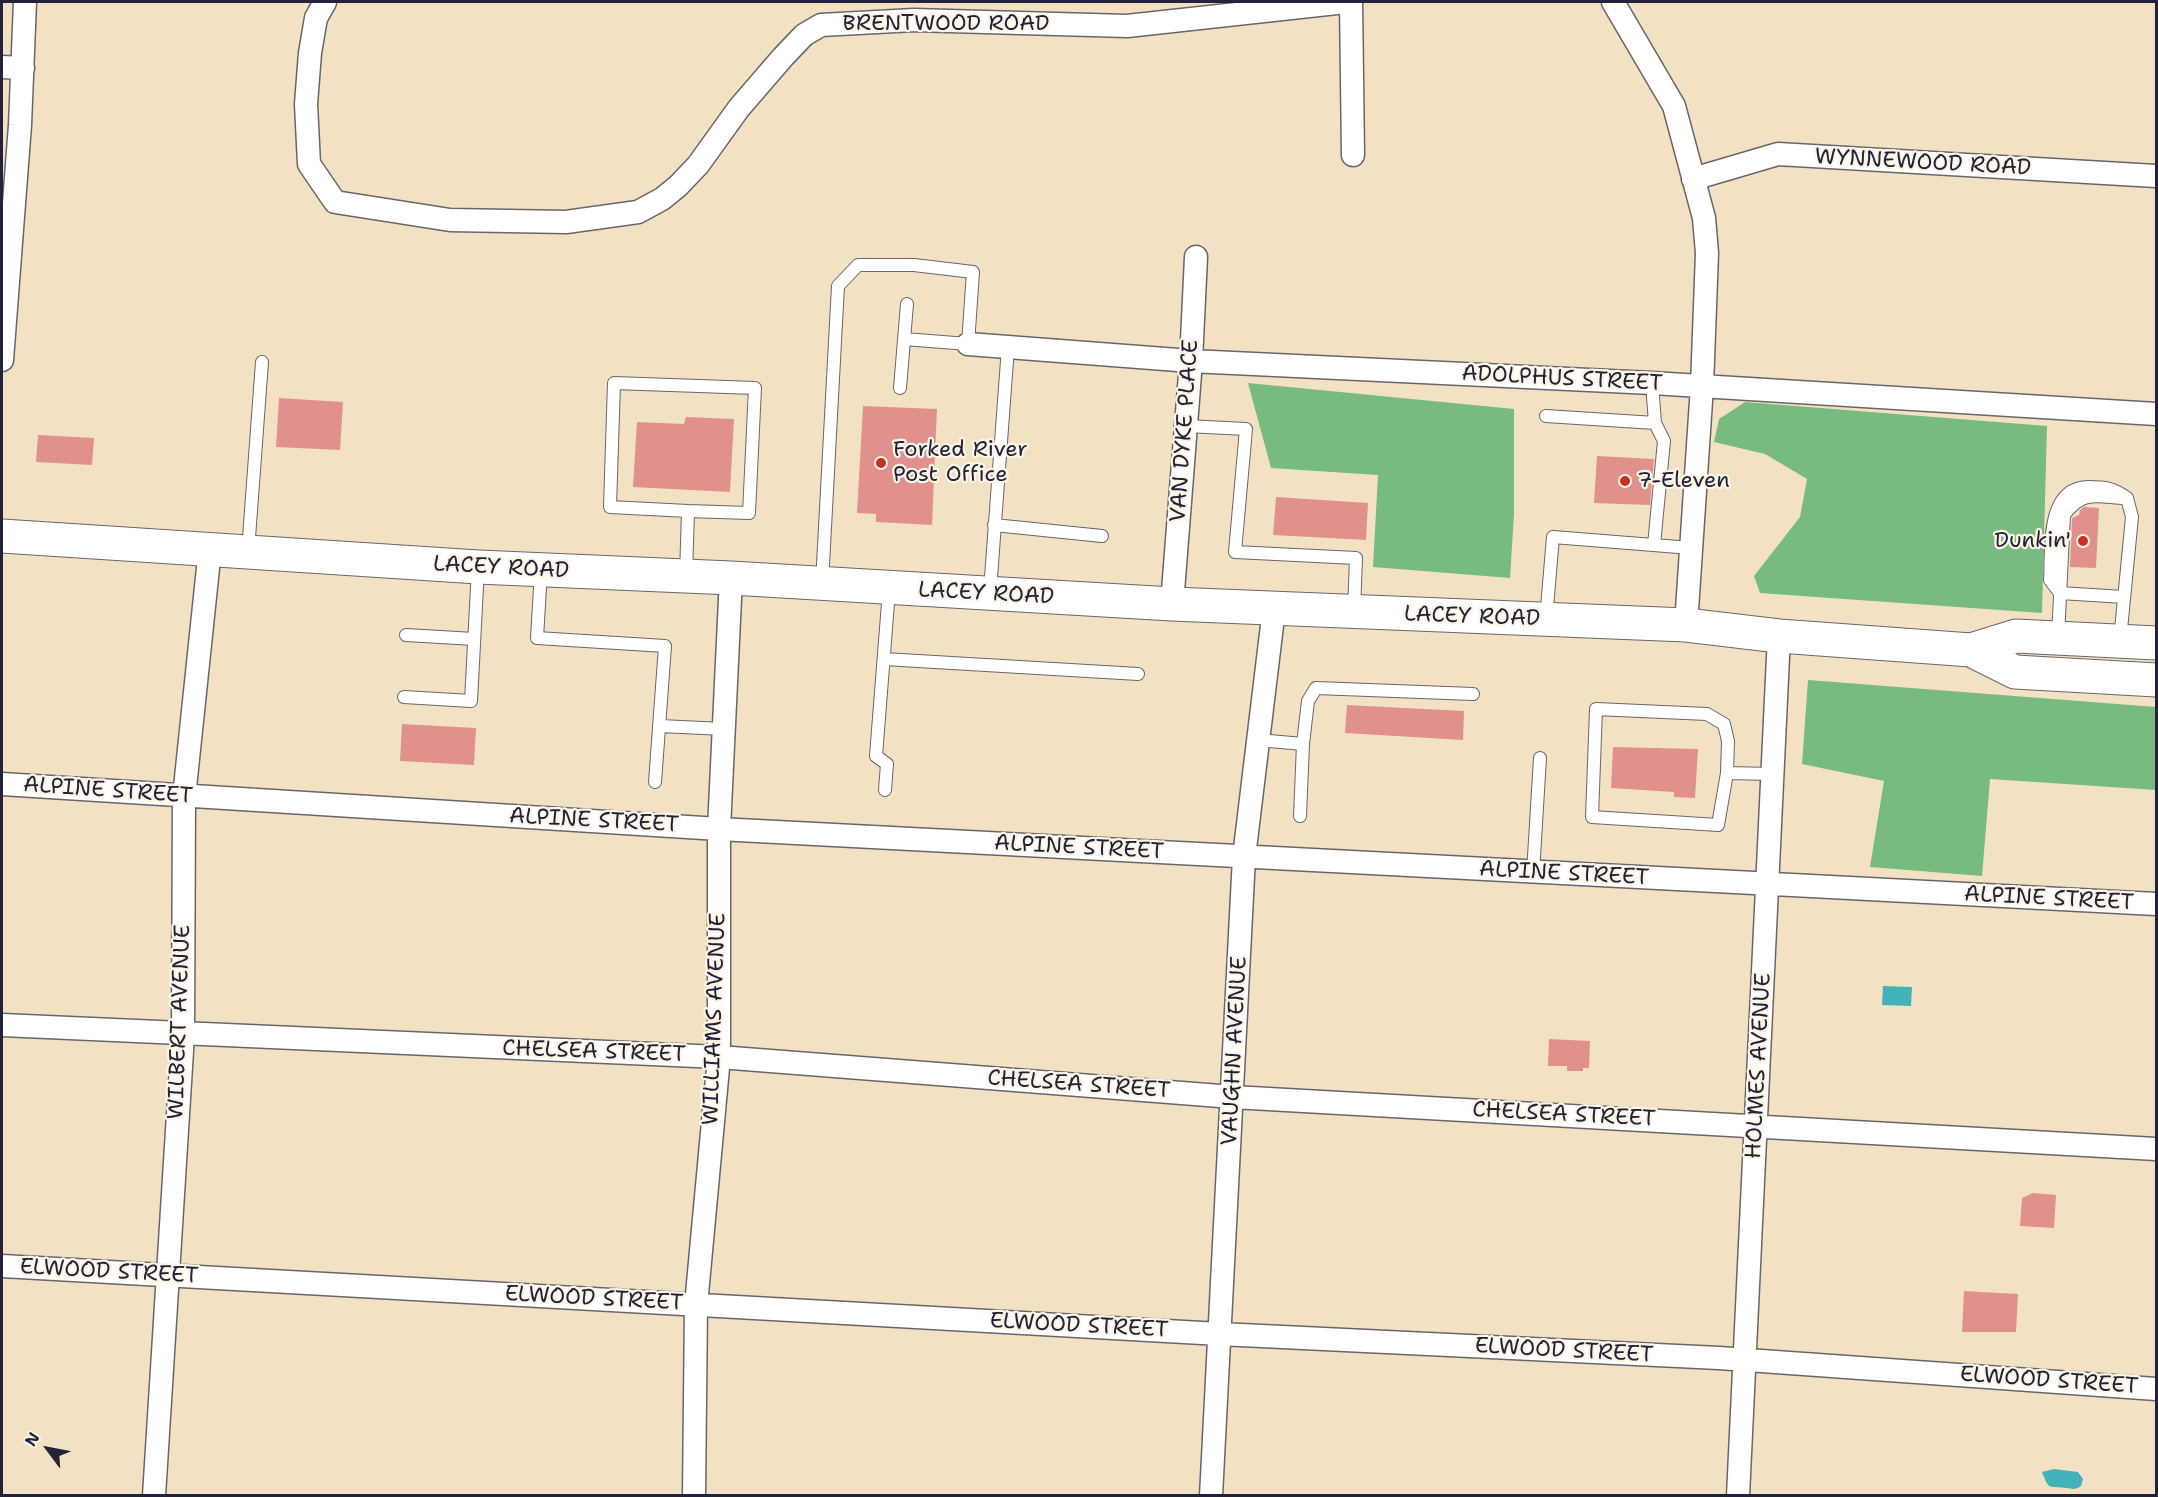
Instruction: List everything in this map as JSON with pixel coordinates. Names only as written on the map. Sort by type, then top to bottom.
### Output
[{"type":"main road","name":"LACEY ROAD","points":[[2,536],[478,567],[731,578],[822,585],[1274,609],[1686,626],[1779,636],[1971,650],[2016,636],[2157,643]]},
{"type":"main road","name":"LACEY ROAD","points":[[1971,650],[2015,672],[2157,680]]},
{"type":"street","points":[[2,360],[12,67],[25,2]]},
{"type":"street","name":"BRENTWOOD ROAD","points":[[325,2],[316,18],[310,53],[306,104],[309,164],[335,202],[450,220],[566,222],[638,212],[662,199],[698,165],[739,108],[804,35],[821,25],[916,11],[1127,26],[1346,2]]},
{"type":"street","points":[[1351,2],[1353,155]]},
{"type":"street","points":[[1613,2],[1674,106],[1704,218],[1707,253],[1702,386],[1686,626]]},
{"type":"street","name":"WYNNEWOOD ROAD","points":[[1693,179],[1778,154],[2157,176]]},
{"type":"street","name":"VAN DYKE PLACE","points":[[1172,604],[1191,361],[1196,257]]},
{"type":"street","name":"ADOLPHUS STREET","points":[[968,344],[1191,361],[1652,383],[2157,414]]},
{"type":"street","name":"WILBERT AVENUE","points":[[154,1496],[183,1035],[184,797],[210,549]]},
{"type":"street","name":"WILLIAMS AVENUE","points":[[694,1496],[696,1305],[719,1057],[719,828],[731,578]]},
{"type":"street","name":"VAUGHN AVENUE","points":[[1211,1496],[1244,857],[1274,609]]},
{"type":"street","name":"HOLMES AVENUE","points":[[1738,1496],[1779,636]]},
{"type":"street","name":"ALPINE STREET","points":[[2,784],[184,797],[719,828],[1768,886],[2157,904]]},
{"type":"street","name":"CHELSEA STREET","points":[[2,1025],[183,1035],[719,1057],[1233,1097],[2157,1149]]},
{"type":"street","name":"ELWOOD STREET","points":[[2,1266],[1220,1334],[1744,1360],[2157,1389]]},
{"type":"lane","points":[[822,585],[838,286],[858,266],[914,266],[973,272],[968,344],[904,339]]},
{"type":"lane","points":[[900,388],[907,304]]},
{"type":"lane","points":[[990,594],[1008,347]]},
{"type":"lane","points":[[248,552],[262,362]]},
{"type":"lane","points":[[614,383],[755,388],[748,513],[688,511],[610,507],[614,383]]},
{"type":"lane","points":[[1652,383],[1655,423],[1664,441],[1654,545]]},
{"type":"lane","points":[[1546,416],[1655,423]]},
{"type":"lane","points":[[1186,426],[1246,429],[1235,552],[1356,558],[1354,612]]},
{"type":"lane","points":[[2058,638],[2064,515],[2073,502],[2083,496],[2127,498],[2132,517],[2120,641]]},
{"type":"lane","points":[[686,576],[688,511]]},
{"type":"lane","points":[[994,525],[1102,536]]},
{"type":"lane","points":[[1545,621],[1553,537],[1691,548]]},
{"type":"lane","points":[[404,698],[471,701],[478,567]]},
{"type":"lane","points":[[542,570],[537,638],[665,646],[656,782]]},
{"type":"lane","points":[[885,790],[887,764],[876,756],[889,588]]},
{"type":"lane","points":[[2060,593],[2124,597]]},
{"type":"lane","points":[[406,635],[474,639]]},
{"type":"lane","points":[[884,659],[1138,674]]},
{"type":"lane","points":[[1300,816],[1303,744],[1308,701],[1316,688],[1473,694]]},
{"type":"lane","points":[[1596,709],[1707,714],[1724,724],[1728,741],[1727,773],[1718,825],[1592,817],[1596,709]]},
{"type":"lane","points":[[660,726],[723,729]]},
{"type":"lane","points":[[1258,740],[1303,744]]},
{"type":"lane","points":[[1533,873],[1540,758]]},
{"type":"lane","points":[[1727,773],[1773,774]]},
{"type":"green space","points":[[1248,383],[1514,409],[1514,514],[1510,578],[1373,567],[1378,475],[1271,468]]},
{"type":"green space","points":[[1745,402],[2047,426],[2042,613],[1760,593],[1754,576],[1800,517],[1807,479],[1765,454],[1714,442],[1719,419]]},
{"type":"green space","points":[[1808,680],[2156,707],[2156,790],[1990,779],[1982,876],[1870,867],[1884,781],[1802,764]]},
{"type":"water","points":[[1883,986],[1912,987],[1911,1006],[1882,1005]]},
{"type":"water","points":[[2054,1469],[2078,1472],[2083,1479],[2081,1486],[2074,1489],[2048,1485],[2042,1472]]},
{"type":"building","points":[[279,398],[343,402],[340,450],[276,447]]},
{"type":"building","points":[[863,406],[937,409],[932,525],[876,522],[876,514],[857,513]]},
{"type":"building","points":[[686,417],[734,419],[730,492],[633,487],[637,422],[684,424]]},
{"type":"building","points":[[38,435],[94,438],[92,465],[36,462]]},
{"type":"building","name":"7-Eleven","points":[[1597,456],[1654,459],[1650,505],[1594,503]]},
{"type":"building","points":[[1276,497],[1368,503],[1366,540],[1273,535]]},
{"type":"building","name":"Dunkin'","points":[[2084,507],[2099,508],[2096,568],[2070,567],[2072,518],[2079,515],[2080,510]]},
{"type":"building","points":[[1347,705],[1464,711],[1463,740],[1345,733]]},
{"type":"building","points":[[402,724],[476,728],[474,765],[400,761]]},
{"type":"building","points":[[1613,747],[1698,749],[1695,798],[1674,797],[1674,792],[1611,788]]},
{"type":"building","points":[[1549,1039],[1590,1041],[1589,1068],[1583,1068],[1583,1071],[1567,1071],[1567,1066],[1548,1066]]},
{"type":"building","points":[[2033,1193],[2056,1195],[2054,1228],[2020,1226],[2022,1198]]},
{"type":"building","points":[[1964,1291],[2018,1294],[2016,1332],[1962,1332]]},
{"type":"place","name":"Forked River Post Office","points":[[881,463]]},
{"type":"place","name":"7-Eleven","points":[[1625,481]]},
{"type":"place","name":"Dunkin'","points":[[2083,541]]}]
